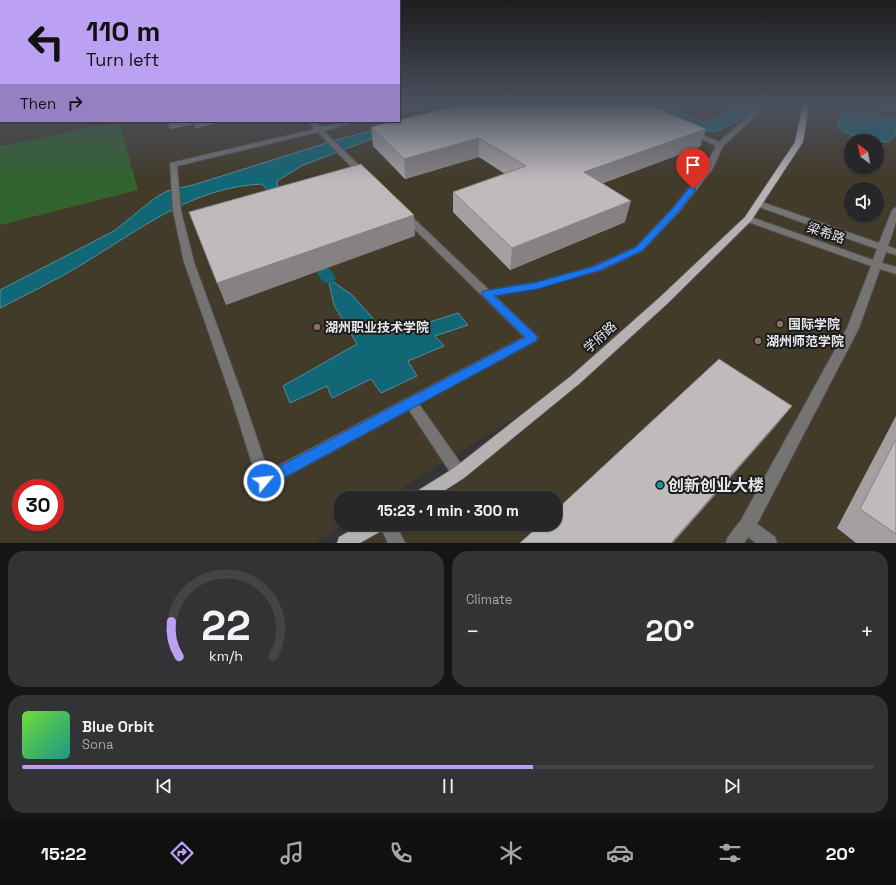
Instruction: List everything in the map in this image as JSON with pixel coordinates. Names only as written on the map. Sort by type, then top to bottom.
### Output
[{"type":"main road","name":"学府路","points":[[430,491],[459,473],[575,380],[663,301],[748,219],[799,142],[801,129]]},
{"type":"main road","points":[[346,543],[366,531]]},
{"type":"street","points":[[685,129],[720,145]]},
{"type":"street","points":[[486,294],[538,286],[598,268],[639,249],[676,210],[709,168],[720,145],[738,129]]},
{"type":"street","points":[[368,179],[318,130],[173,165],[177,211],[189,262],[238,400],[264,481],[532,338],[396,206]]},
{"type":"street","name":"梁希路","points":[[759,204],[896,252]]},
{"type":"street","points":[[734,543],[747,526],[853,328],[896,210]]},
{"type":"street","name":"梁希路","points":[[748,219],[896,271]]},
{"type":"street","points":[[411,403],[459,473]]},
{"type":"street","points":[[747,526],[769,543]]},
{"type":"street","points":[[391,531],[397,543]]},
{"type":"shaded area","name":"湖州职业技术学院","points":[[0,129],[896,129],[896,543],[345,543],[365,531],[562,531],[562,491],[428,491],[571,383],[397,491],[334,491],[334,530],[314,543],[0,543]]},
{"type":"green space","points":[[83,129],[121,129],[138,190],[0,225],[0,146]]},
{"type":"water","points":[[376,129],[391,129],[374,138],[301,166],[277,181],[280,204],[262,184],[237,187],[212,193],[167,212],[71,271],[0,308],[0,290],[114,231],[155,198],[167,191],[193,185],[336,140]]},
{"type":"water","points":[[702,129],[721,129],[716,131]]},
{"type":"water","points":[[841,129],[896,129],[896,134],[889,142],[884,141],[884,134],[850,134]]},
{"type":"water","points":[[328,278],[352,295],[388,335],[458,313],[468,325],[435,336],[444,346],[408,361],[417,376],[381,393],[371,379],[332,398],[327,386],[290,403],[283,386],[357,344],[334,305]]},
{"type":"building","points":[[373,129],[705,129],[584,172],[631,201],[512,248],[453,192],[526,166],[479,138],[404,159]]},
{"type":"building","points":[[361,164],[414,215],[217,283],[189,212]]},
{"type":"building","name":"创新创业大楼","points":[[719,359],[792,406],[671,543],[520,543],[533,531],[562,531],[562,505]]},
{"type":"building","points":[[896,439],[896,534],[860,509]]},
{"type":"waterway","points":[[325,273],[328,278]]},
{"type":"place","name":"国际学院","points":[[780,324]]},
{"type":"place","name":"湖州职业技术学院","points":[[317,327]]},
{"type":"place","name":"湖州师范学院","points":[[758,341]]},
{"type":"place","name":"创新创业大楼","points":[[660,485]]},
{"type":"route","points":[[264,481],[532,338],[486,294],[538,286],[598,268],[639,249],[676,210],[693,189]]}]
